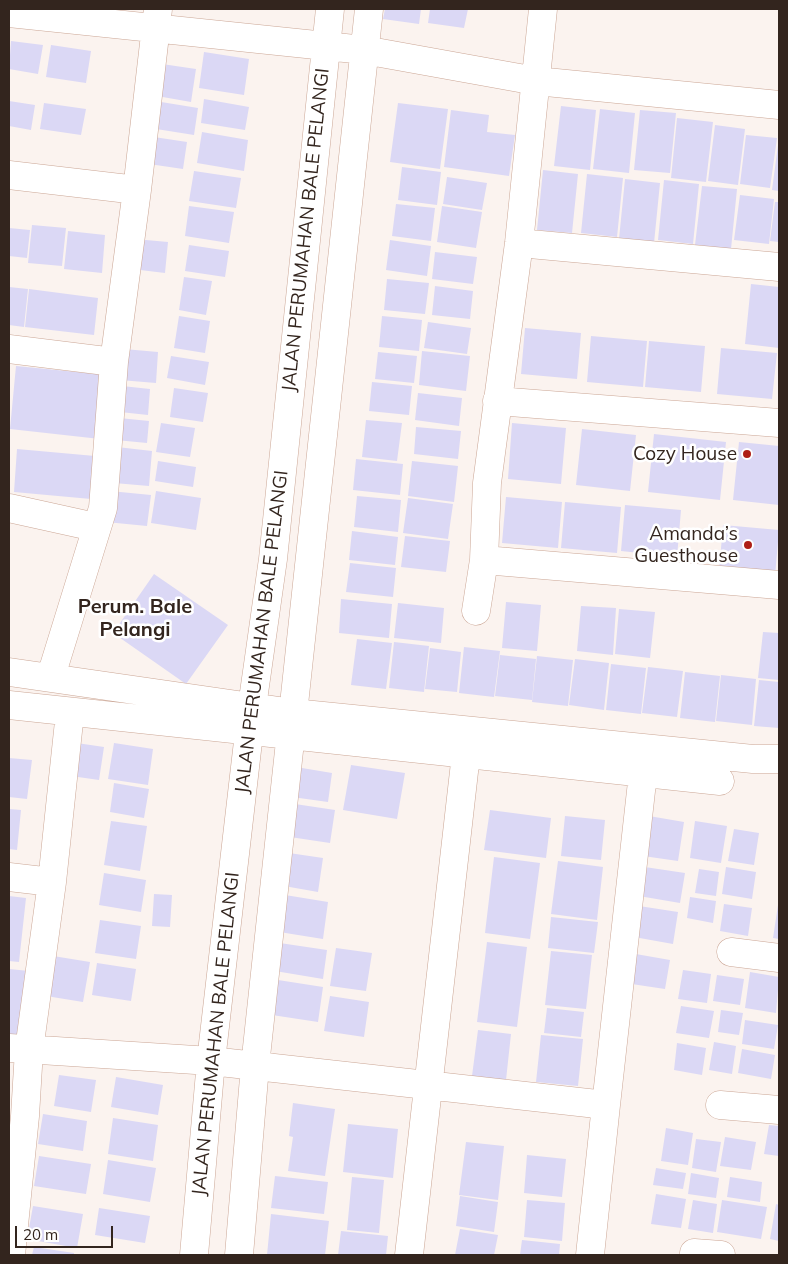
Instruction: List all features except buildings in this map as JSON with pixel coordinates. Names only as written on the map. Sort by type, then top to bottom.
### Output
[{"type":"street","name":"JALAN PERUMAHAN BALE PELANGI","points":[[194,1255],[211,1061],[251,719],[274,549],[330,9]]},
{"type":"street","points":[[239,1255],[255,1066],[369,9]]},
{"type":"street","points":[[476,611],[484,560],[487,483],[519,243],[543,9]]},
{"type":"street","points":[[9,14],[157,18],[325,46],[364,50],[536,80],[779,104]]},
{"type":"street","points":[[51,676],[103,508],[114,362],[157,18]]},
{"type":"street","points":[[9,175],[137,190]]},
{"type":"street","points":[[519,243],[779,267]]},
{"type":"street","points":[[9,350],[114,362]]},
{"type":"street","points":[[497,402],[779,422]]},
{"type":"street","points":[[9,508],[96,526]]},
{"type":"street","points":[[484,560],[779,585]]},
{"type":"street","points":[[9,672],[51,676],[251,719]]},
{"type":"street","points":[[9,705],[70,712],[251,719],[292,724],[753,759],[779,758]]},
{"type":"street","points":[[11,1255],[12,1205],[25,1116],[19,1049],[52,882],[70,712]]},
{"type":"street","points":[[292,724],[466,754],[720,781]]},
{"type":"street","points":[[409,1255],[430,1085],[466,754]]},
{"type":"street","points":[[590,1255],[643,773]]},
{"type":"street","points":[[9,877],[52,882]]},
{"type":"street","points":[[731,952],[779,958]]},
{"type":"street","points":[[19,1049],[211,1061],[606,1104]]},
{"type":"street","points":[[720,1105],[779,1110]]},
{"type":"place","name":"Cozy House","points":[[747,454]]},
{"type":"place","name":"Amanda’s Guesthouse","points":[[748,545]]},
{"type":"district","name":"Perum. Bale Pelangi","points":[[135,618]]}]
